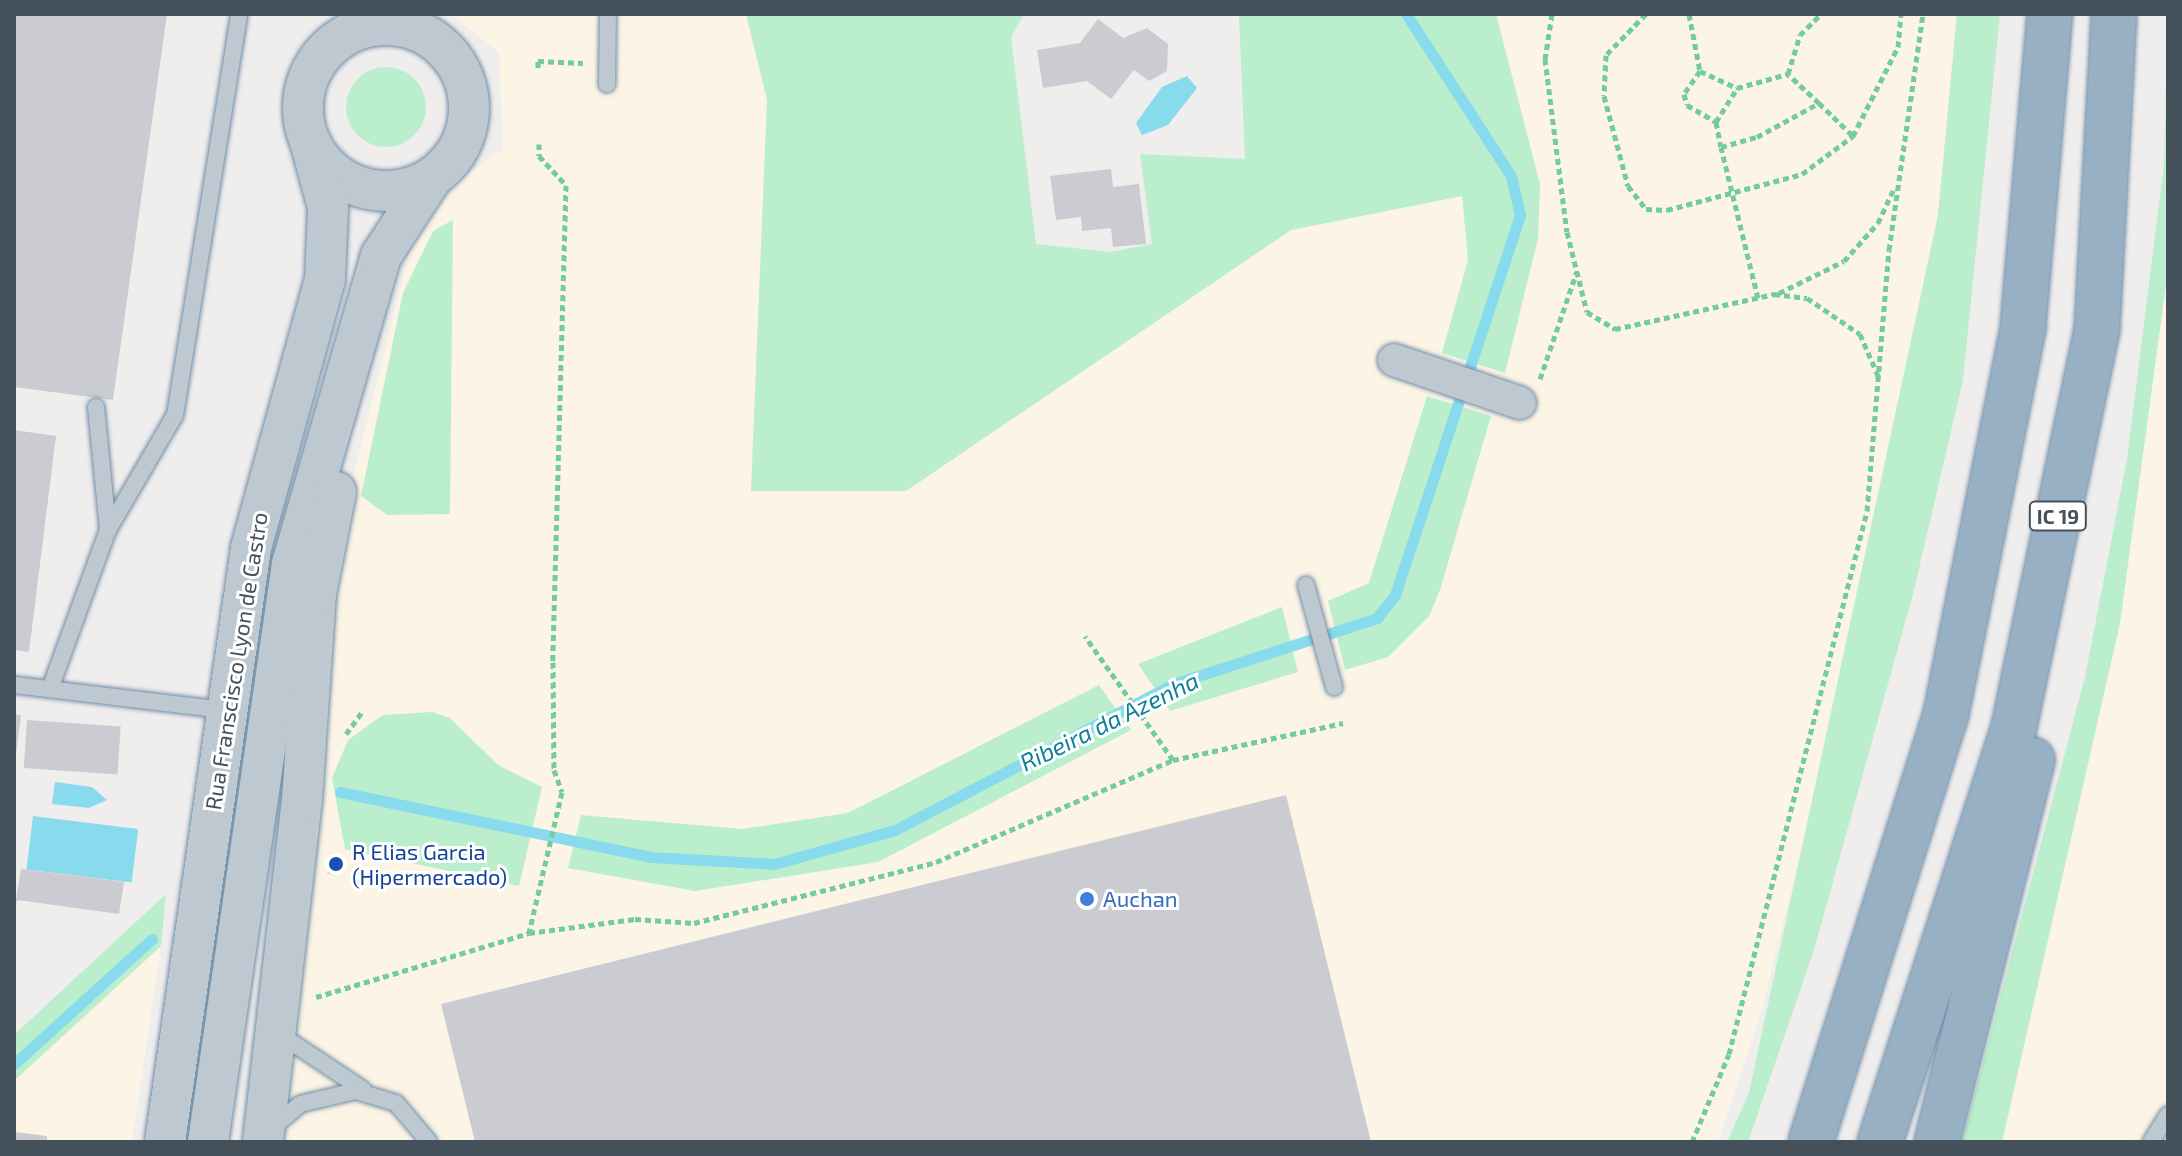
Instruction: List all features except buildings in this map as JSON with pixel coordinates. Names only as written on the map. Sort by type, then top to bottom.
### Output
[{"type":"highway","points":[[1811,1142],[1946,714],[2023,327],[2050,14]]},
{"type":"highway","name":"IC 19","points":[[1880,1142],[2014,727],[2097,329],[2114,14]]},
{"type":"highway","points":[[1937,1142],[2048,697],[2081,515],[2097,329]]},
{"type":"street","points":[[308,78],[320,57],[358,29],[417,24],[462,71],[470,116],[453,158],[431,179],[409,189],[362,189],[340,178],[310,141],[303,121],[308,78],[327,14]]},
{"type":"street","name":"Rua Franscisco Lyon de Castro","points":[[165,1142],[225,710],[251,548],[325,280],[328,207],[310,141]]},
{"type":"street","name":"Rua Franscisco Lyon de Castro","points":[[208,1142],[289,580],[339,393],[392,229],[431,179]]},
{"type":"street","points":[[1406,365],[1528,397]]},
{"type":"street","points":[[264,1142],[287,1013],[316,594],[340,472],[339,393]]},
{"type":"lane","points":[[50,689],[108,530],[175,415],[239,14]]},
{"type":"lane","points":[[607,84],[608,14]]},
{"type":"lane","points":[[96,407],[108,530]]},
{"type":"lane","points":[[1306,585],[1334,687]]},
{"type":"lane","points":[[14,685],[225,710]]},
{"type":"lane","points":[[287,1013],[283,1041],[408,1112],[429,1142]]},
{"type":"lane","points":[[264,1142],[300,1104],[341,1092],[371,1093]]},
{"type":"lane","points":[[2151,1142],[2168,1115]]},
{"type":"path","points":[[1552,14],[1545,59],[1577,271],[1587,312],[1615,329],[1774,294],[1822,276],[1853,253],[1878,223],[1898,176]]},
{"type":"path","points":[[1646,14],[1619,35],[1602,73],[1628,186],[1646,209],[1731,197],[1802,174],[1853,136],[1898,47],[1901,14]]},
{"type":"path","points":[[1689,14],[1700,71],[1684,94],[1687,105],[1716,122]]},
{"type":"path","points":[[1788,74],[1800,35],[1821,14]]},
{"type":"path","points":[[1692,1142],[1729,1054],[1864,527],[1880,395],[1898,176],[1923,14]]},
{"type":"path","points":[[538,68],[538,61],[608,63]]},
{"type":"path","points":[[1700,71],[1737,88],[1788,74]]},
{"type":"path","points":[[1788,74],[1853,136]]},
{"type":"path","points":[[1737,88],[1716,122],[1731,197],[1758,298]]},
{"type":"path","points":[[1721,147],[1757,137],[1819,103]]},
{"type":"path","points":[[529,933],[562,792],[554,770],[553,662],[566,185],[539,156],[539,144]]},
{"type":"path","points":[[1528,397],[1577,271]]},
{"type":"path","points":[[1774,294],[1807,298],[1849,322],[1875,363],[1880,395]]},
{"type":"path","points":[[1085,636],[1173,760]]},
{"type":"path","points":[[287,1013],[529,933],[635,919],[694,923],[936,862],[1173,760],[1343,723]]},
{"type":"path","points":[[340,1142],[356,1142]]},
{"type":"shaded area","points":[[451,14],[746,14],[767,100],[751,491],[906,491],[1291,230],[1463,196],[1534,170],[1496,14],[1957,14],[1938,214],[1905,423],[1762,1010],[1718,1142],[285,1142],[310,647],[410,250],[446,189],[503,149],[499,52]]},
{"type":"shaded area","points":[[2168,270],[2168,1142],[2002,1142],[2120,623]]},
{"type":"shaded area","points":[[161,946],[132,1142],[14,1142],[14,1081]]},
{"type":"green space","points":[[746,14],[1024,14],[1011,37],[1036,244],[1110,252],[1152,244],[1140,154],[1245,159],[1239,14],[1496,14],[1540,184],[1538,239],[1505,373],[1442,353],[1468,260],[1462,196],[1291,230],[906,491],[751,491],[767,100]]},
{"type":"green space","points":[[1957,14],[2000,14],[1963,380],[1913,594],[1814,950],[1748,1142],[1727,1142],[1749,1093],[1938,215]]},
{"type":"green space","points":[[2168,14],[2168,270],[2120,623],[2002,1142],[1962,1142],[2085,677],[2127,459],[2164,164]]},
{"type":"green space","points":[[378,67],[394,67],[408,74],[419,85],[426,99],[423,122],[408,140],[394,147],[378,147],[364,140],[353,129],[346,115],[346,99],[353,85],[364,74]]},
{"type":"green space","points":[[453,220],[450,514],[387,515],[361,496],[403,293],[433,231]]},
{"type":"green space","points":[[1427,396],[1491,416],[1440,590],[1429,616],[1388,657],[1345,670],[1328,601],[1369,583]]},
{"type":"green space","points":[[1282,607],[1298,672],[1170,711],[1138,664]]},
{"type":"green space","points":[[1099,685],[1131,730],[878,862],[695,891],[568,868],[581,815],[742,829],[848,813]]},
{"type":"green space","points":[[432,712],[450,718],[498,765],[542,787],[519,886],[345,849],[332,778],[348,740],[383,715]]},
{"type":"green space","points":[[166,894],[161,946],[14,1081],[14,1035]]},
{"type":"water","points":[[1187,76],[1197,88],[1168,125],[1142,135],[1136,123],[1162,87]]},
{"type":"water","points":[[55,782],[92,787],[107,800],[89,808],[52,804]]},
{"type":"water","points":[[33,816],[138,829],[132,883],[26,870]]},
{"type":"waterway","name":"Ribeira da Azenha","points":[[340,792],[650,857],[774,864],[895,830],[1173,684],[1377,618],[1395,595],[1520,215],[1511,176],[1406,14]]},
{"type":"waterway","name":"Ribeira da Azenha","points":[[14,1064],[152,939]]},
{"type":"place","name":"R Elias Garcia (Hipermercado)","points":[[336,864]]},
{"type":"place","name":"Auchan","points":[[1087,899]]}]
